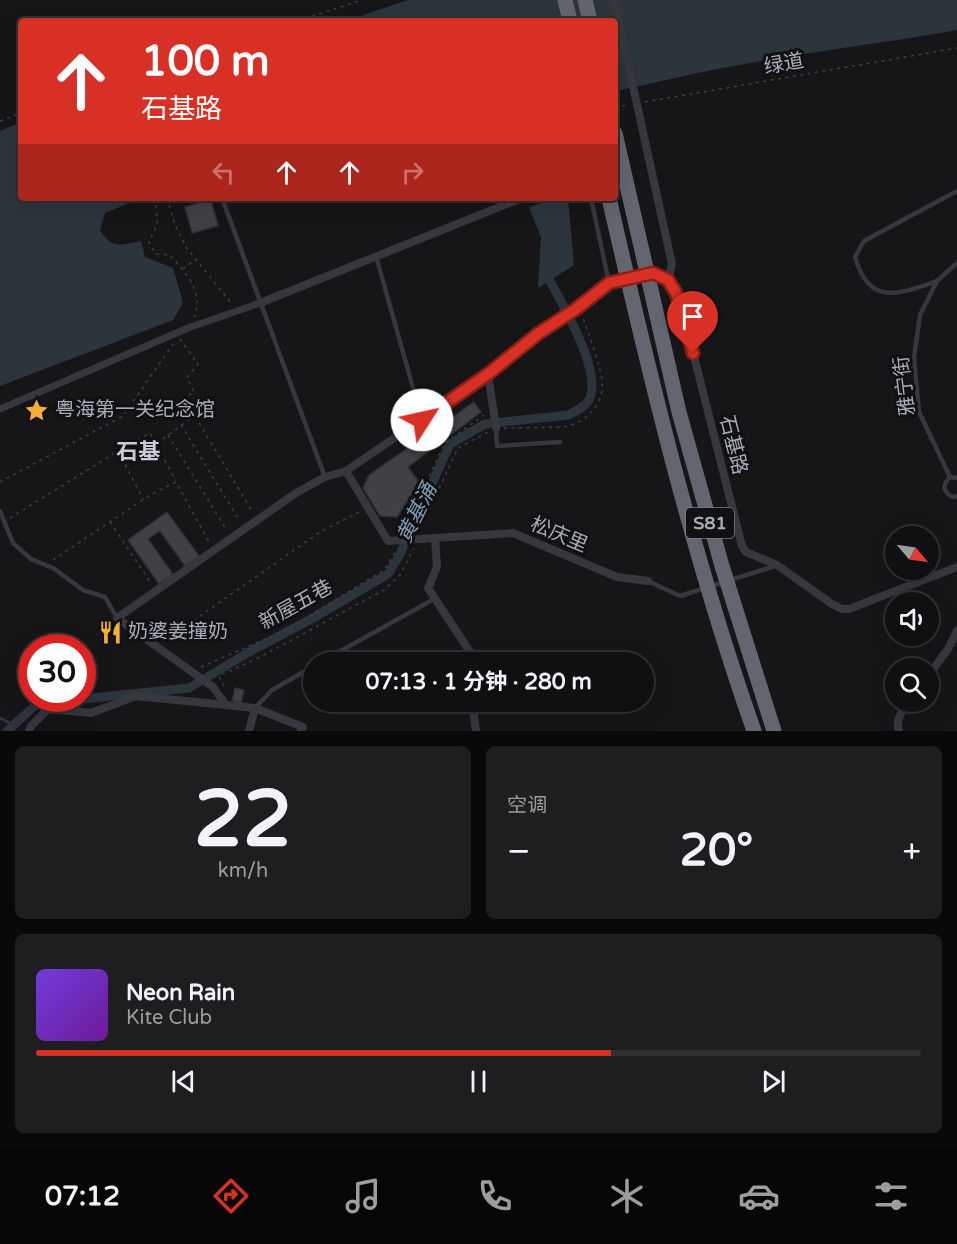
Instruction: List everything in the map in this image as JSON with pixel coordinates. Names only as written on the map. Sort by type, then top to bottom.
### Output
[{"type":"highway","points":[[565,0],[569,18]]},
{"type":"highway","points":[[585,0],[589,18]]},
{"type":"highway","name":"S81","points":[[618,146],[679,412],[722,566],[758,682],[776,731]]},
{"type":"highway","name":"S81","points":[[610,201],[664,432],[709,590],[753,731]]},
{"type":"street","points":[[614,0],[618,18]]},
{"type":"street","points":[[226,705],[213,687],[117,618],[296,493],[325,477],[346,471],[422,420],[488,374],[609,283],[653,273],[668,280],[672,264],[618,19]]},
{"type":"street","points":[[0,409],[188,328],[260,303],[514,201]]},
{"type":"street","name":"石基路","points":[[668,280],[674,287],[683,313],[742,546],[746,552],[777,565],[842,609],[849,609],[957,567]]},
{"type":"street","points":[[488,374],[496,428]]},
{"type":"street","points":[[346,471],[388,541],[401,539]]},
{"type":"street","name":"松庆里","points":[[401,539],[513,533],[617,578],[648,581]]},
{"type":"street","points":[[435,538],[436,567],[428,588],[470,652]]},
{"type":"street","points":[[939,661],[957,631]]},
{"type":"street","points":[[29,731],[48,709],[91,712],[135,696],[255,708],[303,727],[301,731]]},
{"type":"street","points":[[249,731],[255,708]]},
{"type":"street","points":[[473,712],[476,731]]},
{"type":"street","points":[[899,731],[897,725],[902,712]]},
{"type":"lane","points":[[937,281],[899,293],[885,294],[872,287],[859,272],[855,257],[864,241],[957,191]]},
{"type":"lane","points":[[223,201],[325,477]]},
{"type":"lane","points":[[592,201],[609,283]]},
{"type":"lane","points":[[376,256],[422,420]]},
{"type":"lane","name":"雅宁街","points":[[957,263],[937,281],[920,315],[914,358],[919,412],[951,477],[945,482],[946,493],[952,497],[957,496]]},
{"type":"lane","points":[[525,344],[531,352]]},
{"type":"lane","points":[[496,428],[497,446],[560,442]]},
{"type":"lane","points":[[951,477],[957,478]]},
{"type":"lane","points":[[0,511],[13,543],[31,559],[46,565],[83,590],[105,597],[117,618]]},
{"type":"lane","points":[[648,581],[680,596],[777,565]]},
{"type":"lane","points":[[340,652],[434,599]]},
{"type":"lane","points":[[255,708],[272,690],[303,672]]},
{"type":"path","points":[[307,18],[362,0]]},
{"type":"path","name":"绿道","points":[[645,102],[957,48]]},
{"type":"path","points":[[618,107],[635,104]]},
{"type":"path","points":[[0,121],[18,114]]},
{"type":"path","points":[[156,201],[158,225],[149,242],[156,254],[170,255],[194,287],[199,307],[188,328]]},
{"type":"path","points":[[169,201],[175,225],[186,247],[236,311]]},
{"type":"path","points":[[182,269],[196,259]]},
{"type":"path","points":[[226,705],[223,682],[219,676],[264,655],[384,590],[400,575],[419,539],[419,531],[458,447],[496,428],[564,427],[579,422],[593,410],[601,397],[602,380],[582,316],[576,309]]},
{"type":"path","points":[[0,482],[123,416],[178,336],[198,364],[187,378],[194,392],[184,398],[258,519]]},
{"type":"path","points":[[156,443],[215,401]]},
{"type":"path","name":"新屋五巷","points":[[190,670],[195,663],[202,667],[286,630],[384,570],[396,553],[403,528],[445,443],[484,415],[494,413]]},
{"type":"path","points":[[181,425],[245,529]]},
{"type":"path","points":[[4,522],[150,433],[213,551]]},
{"type":"path","points":[[168,435],[232,538]]},
{"type":"path","points":[[118,452],[143,500]]},
{"type":"path","points":[[46,565],[143,500],[176,482]]},
{"type":"path","points":[[156,646],[320,532],[368,507]]},
{"type":"path","points":[[110,522],[156,591]]},
{"type":"shaded area","points":[[408,0],[957,0],[957,30],[751,63],[618,90],[618,18],[355,18]]},
{"type":"shaded area","points":[[18,123],[18,201],[134,201],[105,213],[100,230],[109,241],[117,245],[141,241],[145,257],[173,268],[183,303],[173,320],[0,386],[0,131]]},
{"type":"shaded area","points":[[548,201],[568,201],[574,265],[538,288],[541,237],[529,207]]},
{"type":"building","points":[[211,201],[218,226],[192,233],[185,207]]},
{"type":"building","points":[[474,402],[481,412],[408,467],[419,482],[397,517],[380,516],[363,488],[369,475]]},
{"type":"building","points":[[167,512],[199,556],[185,566],[160,531],[148,539],[173,574],[159,584],[128,540]]},
{"type":"building","points":[[235,688],[244,690],[241,703],[232,701]]},
{"type":"waterway","name":"黄基涌","points":[[96,698],[189,688],[388,574],[399,556],[450,444],[485,424],[568,415],[581,408],[590,398],[592,385],[590,371],[579,337],[549,279],[551,269]]},
{"type":"waterway","name":"黄基涌","points":[[7,731],[28,712]]},
{"type":"waterway","points":[[0,718],[14,725]]},
{"type":"place","name":"粤海第一关纪念馆","points":[[37,410]]},
{"type":"place","name":"奶婆姜撞奶","points":[[110,632]]},
{"type":"district","name":"石基","points":[[138,452]]},
{"type":"route","points":[[422,420],[488,374],[539,333],[576,309],[609,283],[653,273],[668,280],[674,287],[683,313],[693,353]]}]
